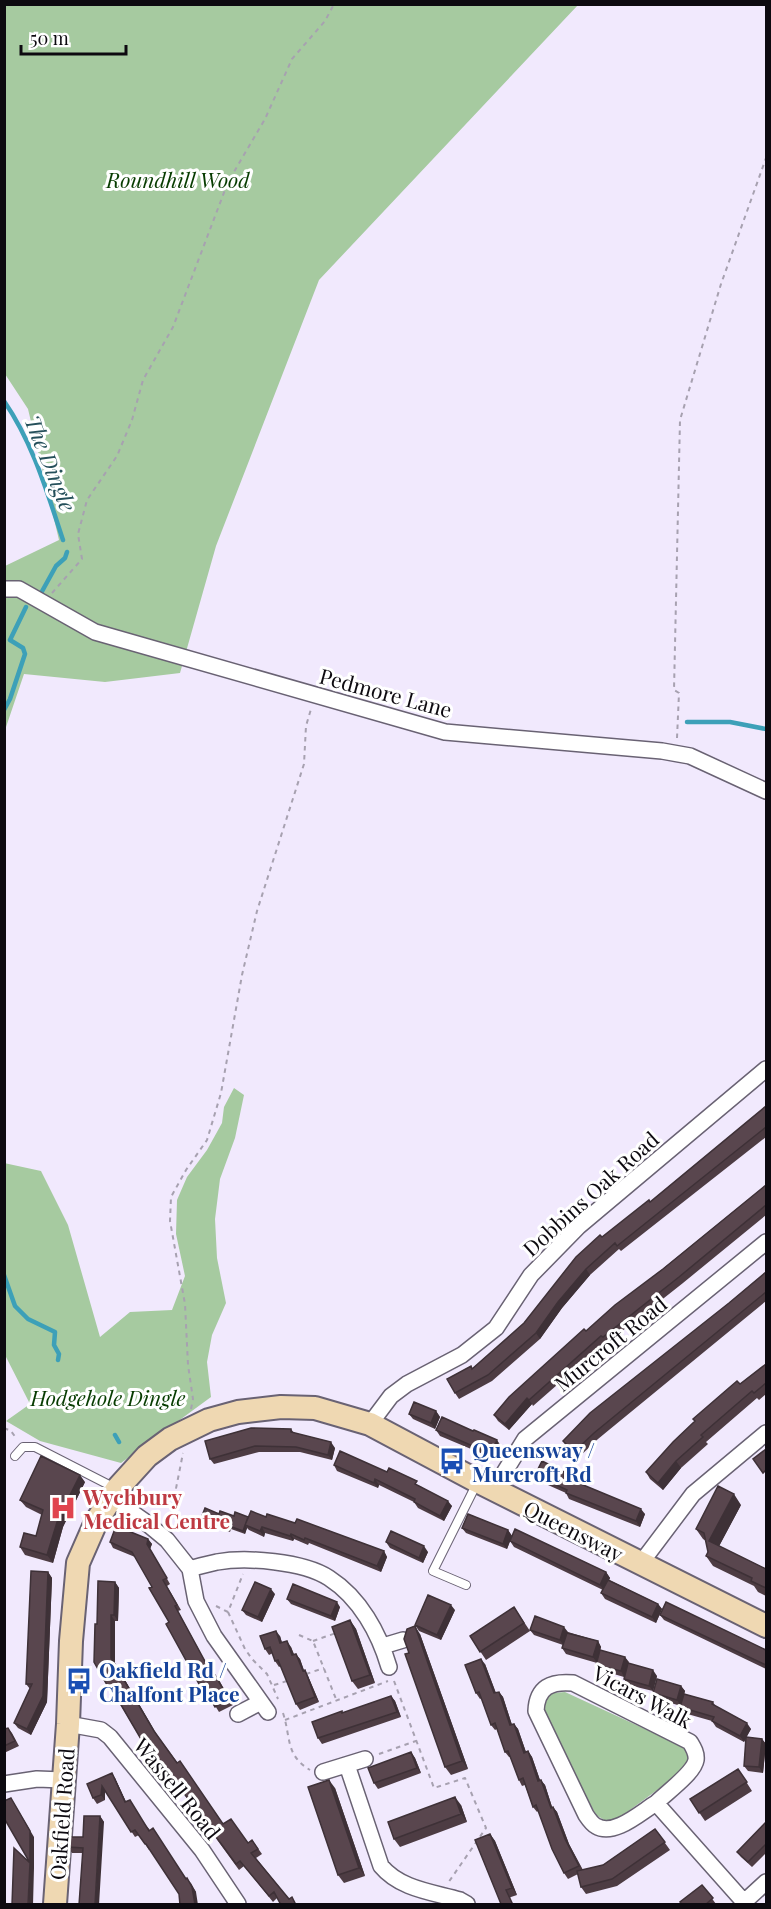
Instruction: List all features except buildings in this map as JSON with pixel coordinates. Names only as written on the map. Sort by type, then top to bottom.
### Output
[{"type":"street","name":"Pedmore Lane","points":[[4,589],[19,589],[95,632],[445,732],[690,756],[766,791]]},
{"type":"street","name":"Dobbins Oak Road","points":[[370,1424],[391,1396],[407,1384],[462,1355],[496,1328],[531,1275],[579,1226],[766,1069]]},
{"type":"street","name":"Murcroft Road","points":[[485,1485],[525,1439],[766,1242]]},
{"type":"street","name":"Queensway","points":[[68,1724],[71,1641],[78,1563],[87,1541],[114,1494],[147,1456],[187,1430],[209,1420],[238,1412],[281,1407],[315,1408],[370,1424],[485,1485],[766,1626]]},
{"type":"street","points":[[640,1563],[693,1494],[766,1433]]},
{"type":"street","points":[[114,1494],[166,1540],[190,1569],[196,1598],[214,1636],[265,1707],[238,1714]]},
{"type":"street","points":[[190,1569],[218,1562],[248,1560],[294,1565],[329,1578],[354,1600],[375,1628],[389,1667]]},
{"type":"street","points":[[383,1646],[403,1640]]},
{"type":"street","name":"Vicars Walk","points":[[558,1682],[573,1683],[690,1742],[695,1750],[696,1759],[692,1770],[656,1803],[623,1824],[606,1829],[595,1826],[586,1815],[536,1710],[537,1700],[545,1688],[558,1682]]},
{"type":"street","name":"Oakfield Road","points":[[55,1905],[68,1724]]},
{"type":"street","name":"Wassell Road","points":[[68,1724],[101,1730],[110,1737],[202,1850],[238,1905]]},
{"type":"street","points":[[323,1772],[365,1759]]},
{"type":"street","points":[[347,1765],[381,1866],[402,1884],[460,1900],[467,1905]]},
{"type":"street","points":[[4,1784],[37,1779],[63,1780]]},
{"type":"street","points":[[656,1803],[743,1903],[766,1882]]},
{"type":"lane","points":[[15,1456],[23,1447],[35,1447],[114,1494]]},
{"type":"lane","points":[[466,1585],[433,1571],[485,1485]]},
{"type":"path","points":[[46,604],[51,594],[82,559],[78,534],[87,500],[117,456],[132,420],[143,380],[173,327],[228,182],[265,119],[292,58],[325,21],[334,4]]},
{"type":"path","points":[[676,754],[679,693],[674,690],[680,420],[722,284],[766,158]]},
{"type":"path","points":[[166,1540],[193,1399],[188,1365],[185,1304],[170,1221],[171,1197],[207,1140],[220,1093],[242,975],[267,877],[304,764],[306,726],[314,694]]},
{"type":"path","points":[[4,1428],[11,1431],[23,1447]]},
{"type":"path","points":[[196,1598],[228,1612],[248,1560]]},
{"type":"path","points":[[299,1635],[313,1641],[336,1633]]},
{"type":"path","points":[[313,1641],[336,1701]]},
{"type":"path","points":[[304,1675],[324,1668]]},
{"type":"path","points":[[273,1685],[294,1678]]},
{"type":"path","points":[[285,1720],[394,1679],[434,1788],[465,1778],[486,1828],[441,1895]]},
{"type":"path","points":[[365,1759],[416,1741]]},
{"type":"green space","name":"Roundhill Wood","points":[[5,5],[578,5],[319,280],[216,546],[180,673],[105,682],[24,674],[5,730],[5,566],[59,540],[28,409],[5,374]]},
{"type":"green space","name":"Hodgehole Dingle","points":[[234,1088],[244,1095],[235,1138],[220,1179],[215,1219],[217,1258],[226,1303],[212,1335],[207,1362],[211,1397],[121,1463],[40,1441],[6,1421],[30,1404],[5,1355],[4,1163],[41,1171],[68,1225],[100,1337],[130,1312],[172,1310],[185,1276],[176,1234],[177,1200],[187,1177],[207,1150],[222,1123],[224,1107]]},
{"type":"green space","points":[[565,1692],[684,1747],[688,1760],[685,1768],[615,1821],[606,1821],[596,1815],[542,1711],[543,1700],[553,1693]]},
{"type":"waterway","name":"The Dingle","points":[[4,401],[31,451],[63,540]]},
{"type":"waterway","name":"The Dingle","points":[[40,595],[56,566],[65,558],[67,552]]},
{"type":"waterway","name":"The Dingle","points":[[4,710],[25,654],[23,648],[10,640],[26,607]]},
{"type":"waterway","points":[[687,722],[730,722],[766,729]]},
{"type":"waterway","name":"The Dingle","points":[[4,1275],[15,1306],[28,1319],[55,1332],[54,1345],[59,1354],[58,1360]]},
{"type":"waterway","name":"The Dingle","points":[[115,1435],[119,1442]]},
{"type":"place","name":"Queensway / Murcroft Rd","points":[[452,1461]]},
{"type":"place","name":"Wychbury Medical Centre","points":[[63,1508]]},
{"type":"place","name":"Oakfield Rd / Chalfont Place","points":[[79,1681]]}]
